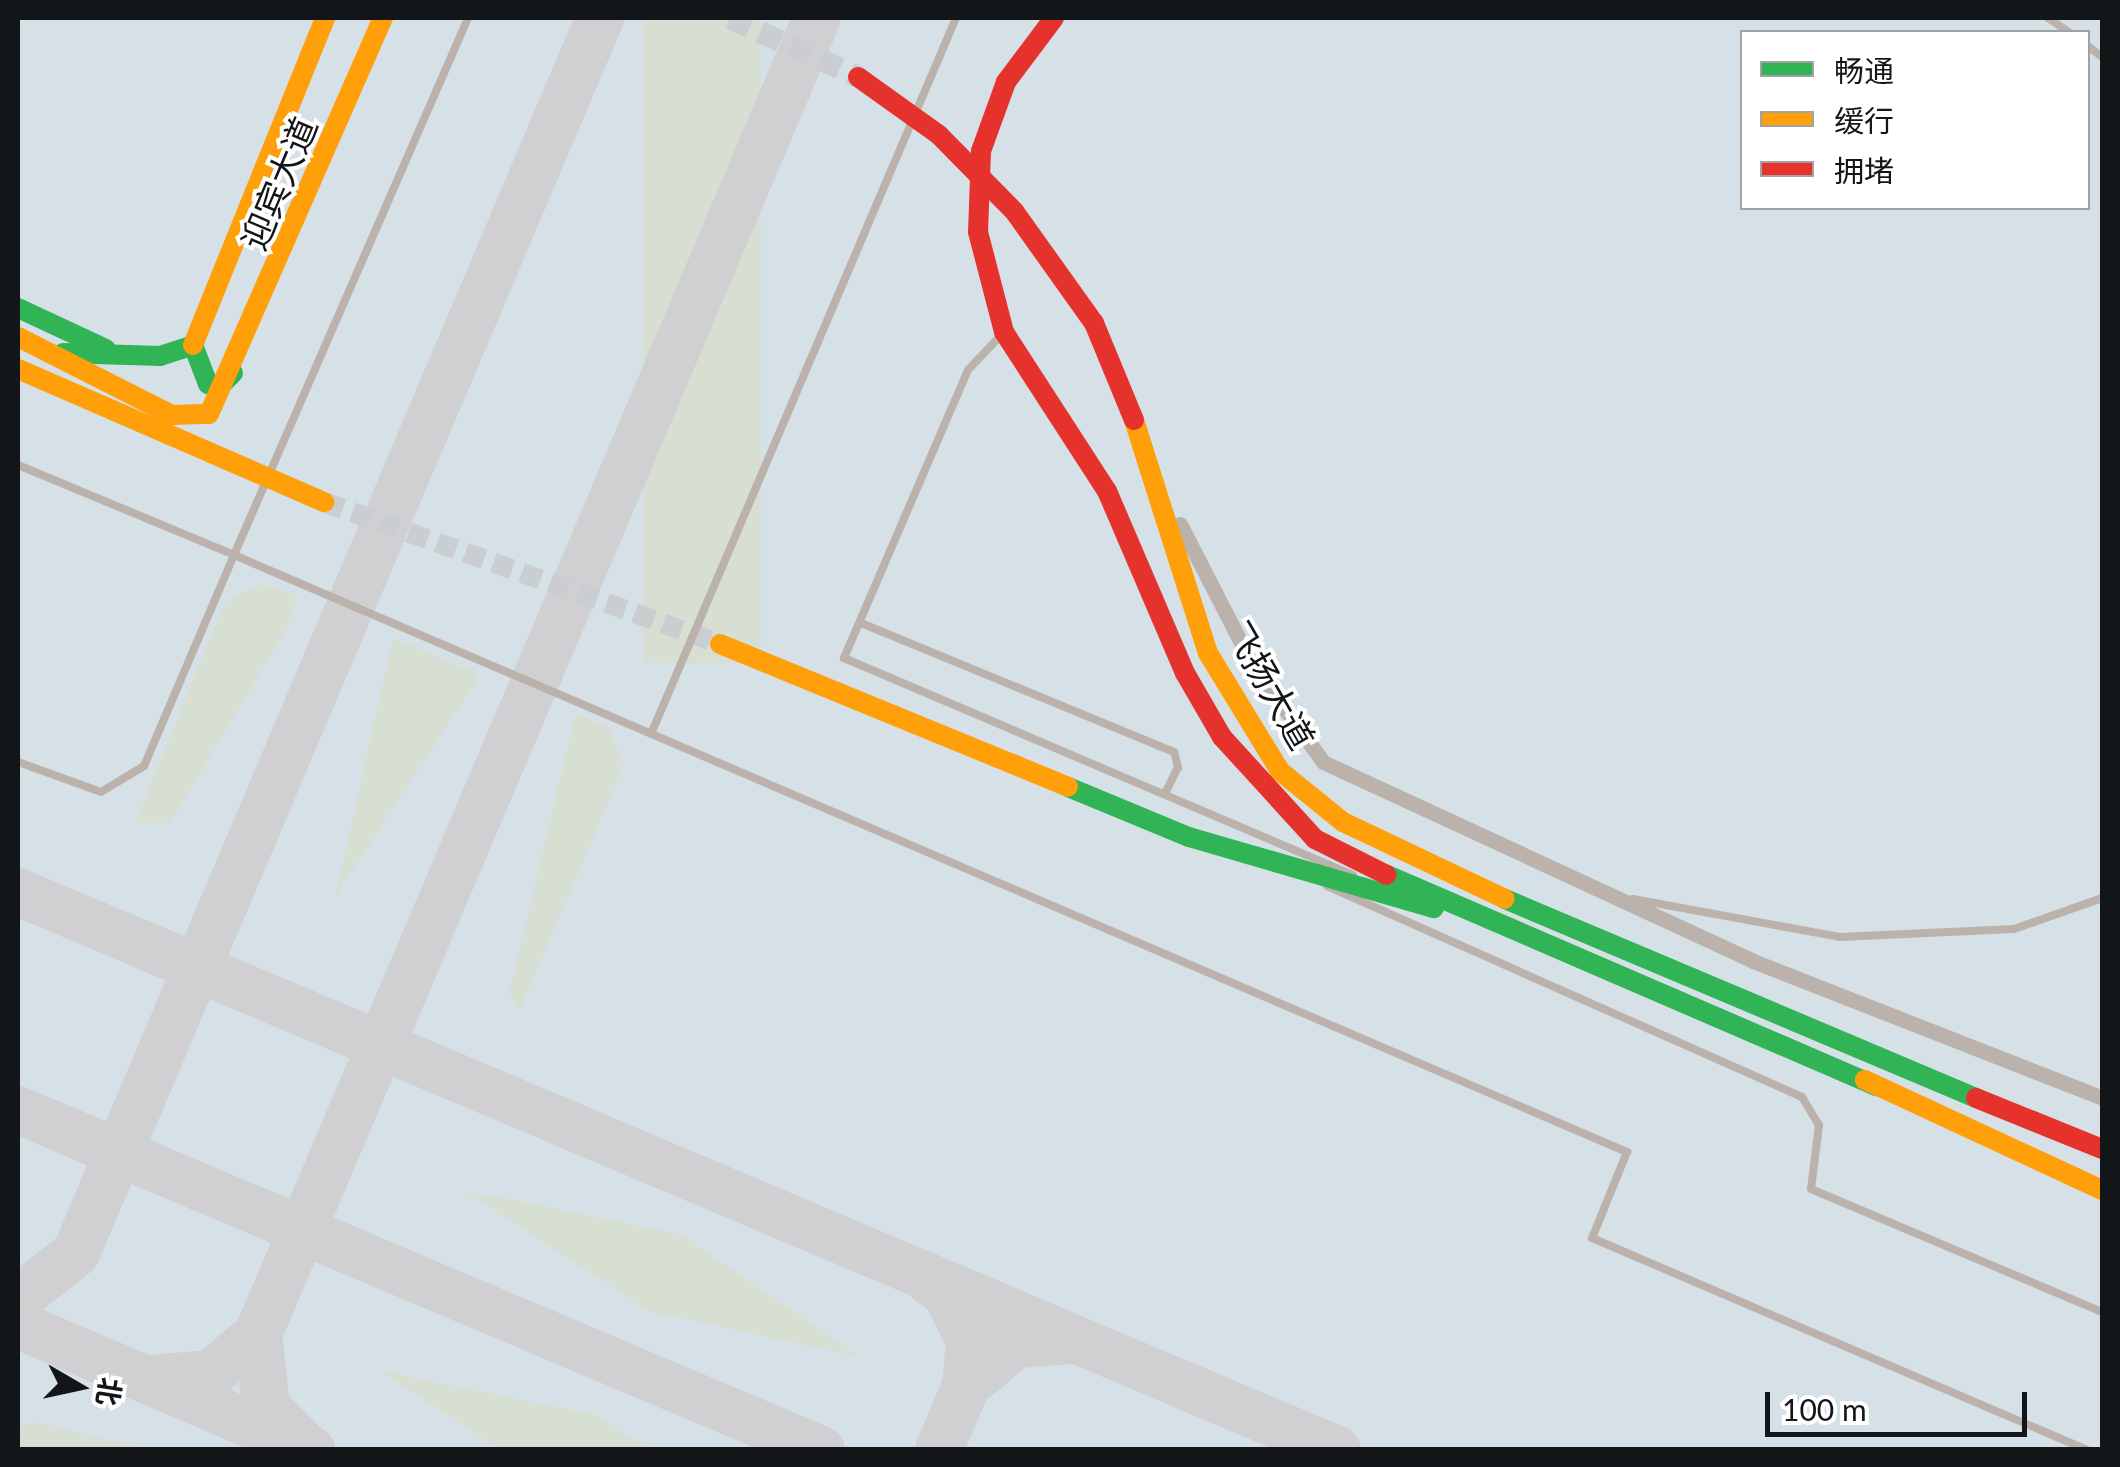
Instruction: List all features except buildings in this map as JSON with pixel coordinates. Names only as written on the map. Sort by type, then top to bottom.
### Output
[{"type":"main road","name":"迎宾大道","points":[[194,345],[325,18]]},
{"type":"main road","name":"迎宾大道","points":[[61,352],[172,415],[209,414],[233,373],[383,18]]},
{"type":"main road","points":[[1054,18],[1006,82],[982,151],[978,232],[1004,332],[1107,490],[1185,673],[1264,788],[1316,839],[1478,918],[1876,1086],[2102,1190]]},
{"type":"main road","name":"飞扬大道","points":[[858,77],[939,135],[1014,211],[1094,322],[1162,490],[1208,653],[1280,771],[1343,822],[1633,959],[2102,1150]]},
{"type":"main road","points":[[18,308],[117,354]]},
{"type":"main road","points":[[18,336],[61,352],[160,356],[194,345],[208,384],[222,385],[233,373]]},
{"type":"main road","points":[[18,369],[324,502]]},
{"type":"main road","points":[[720,644],[1189,837],[1295,872],[1478,918]]},
{"type":"main road","points":[[1633,959],[1876,1086]]},
{"type":"street","points":[[1162,490],[1251,662],[1323,762],[1599,892],[2102,1098]]},
{"type":"lane","points":[[18,762],[102,792],[144,766],[468,18]]},
{"type":"lane","points":[[651,734],[956,18]]},
{"type":"lane","points":[[1004,332],[974,358],[844,658],[1406,901]]},
{"type":"lane","points":[[18,465],[1627,1152],[1592,1238],[2086,1450]]},
{"type":"lane","points":[[861,623],[1174,752],[1178,766],[1165,794]]},
{"type":"lane","points":[[1295,872],[1802,1097],[1820,1126],[1811,1190],[2102,1312]]},
{"type":"lane","points":[[1599,892],[1840,937],[2014,929],[2102,898]]},
{"type":"shaded area","points":[[18,18],[2102,18],[2102,1449],[18,1449]]},
{"type":"shaded area","points":[[643,18],[761,18],[761,663],[643,663]]},
{"type":"shaded area","points":[[261,584],[297,595],[287,628],[170,823],[135,823],[225,602]]},
{"type":"shaded area","points":[[393,638],[480,675],[335,898]]},
{"type":"shaded area","points":[[576,713],[609,728],[624,765],[519,1012],[509,993]]},
{"type":"shaded area","points":[[464,1190],[680,1234],[860,1357],[648,1311]]},
{"type":"shaded area","points":[[380,1371],[596,1415],[647,1449],[500,1449]]},
{"type":"shaded area","points":[[39,1422],[143,1449],[18,1449],[18,1426]]},
{"type":"taxiway","points":[[18,1299],[76,1253],[600,18]]},
{"type":"taxiway","points":[[258,1334],[817,18]]},
{"type":"taxiway","points":[[18,892],[1337,1450]]},
{"type":"taxiway","points":[[18,1110],[821,1450]]},
{"type":"taxiway","points":[[928,1280],[947,1294],[970,1341],[966,1386],[1016,1344],[1070,1340]]},
{"type":"taxiway","points":[[18,1325],[311,1450]]},
{"type":"taxiway","points":[[151,1379],[211,1374],[258,1334],[266,1407],[301,1442]]},
{"type":"taxiway","points":[[939,1450],[966,1386]]},
{"type":"tunnel","points":[[730,18],[858,77]]},
{"type":"tunnel","points":[[324,502],[720,644]]},
{"type":"traffic: fast","points":[[18,308],[106,349]]},
{"type":"traffic: fast","points":[[193,345],[208,384],[221,385],[233,373]]},
{"type":"traffic: fast","points":[[63,353],[160,356],[193,345]]},
{"type":"traffic: fast","points":[[1068,787],[1189,837],[1434,908]]},
{"type":"traffic: fast","points":[[1387,875],[1876,1086]]},
{"type":"traffic: fast","points":[[1505,899],[1976,1098]]},
{"type":"traffic: slow","points":[[193,345],[325,18]]},
{"type":"traffic: slow","points":[[18,337],[172,415],[209,414],[383,18]]},
{"type":"traffic: slow","points":[[18,369],[324,502]]},
{"type":"traffic: slow","points":[[1134,420],[1208,653],[1280,771],[1343,822],[1505,899]]},
{"type":"traffic: slow","points":[[720,644],[1068,787]]},
{"type":"traffic: slow","points":[[1865,1080],[2102,1190]]},
{"type":"traffic: jam","points":[[1054,18],[1006,82],[981,151],[978,232],[1004,332],[1107,491]]},
{"type":"traffic: jam","points":[[858,77],[939,135],[1014,211],[1094,323],[1134,420]]},
{"type":"traffic: jam","points":[[1107,491],[1185,673],[1222,737],[1315,839],[1387,875]]},
{"type":"traffic: jam","points":[[1976,1098],[2102,1149]]}]
